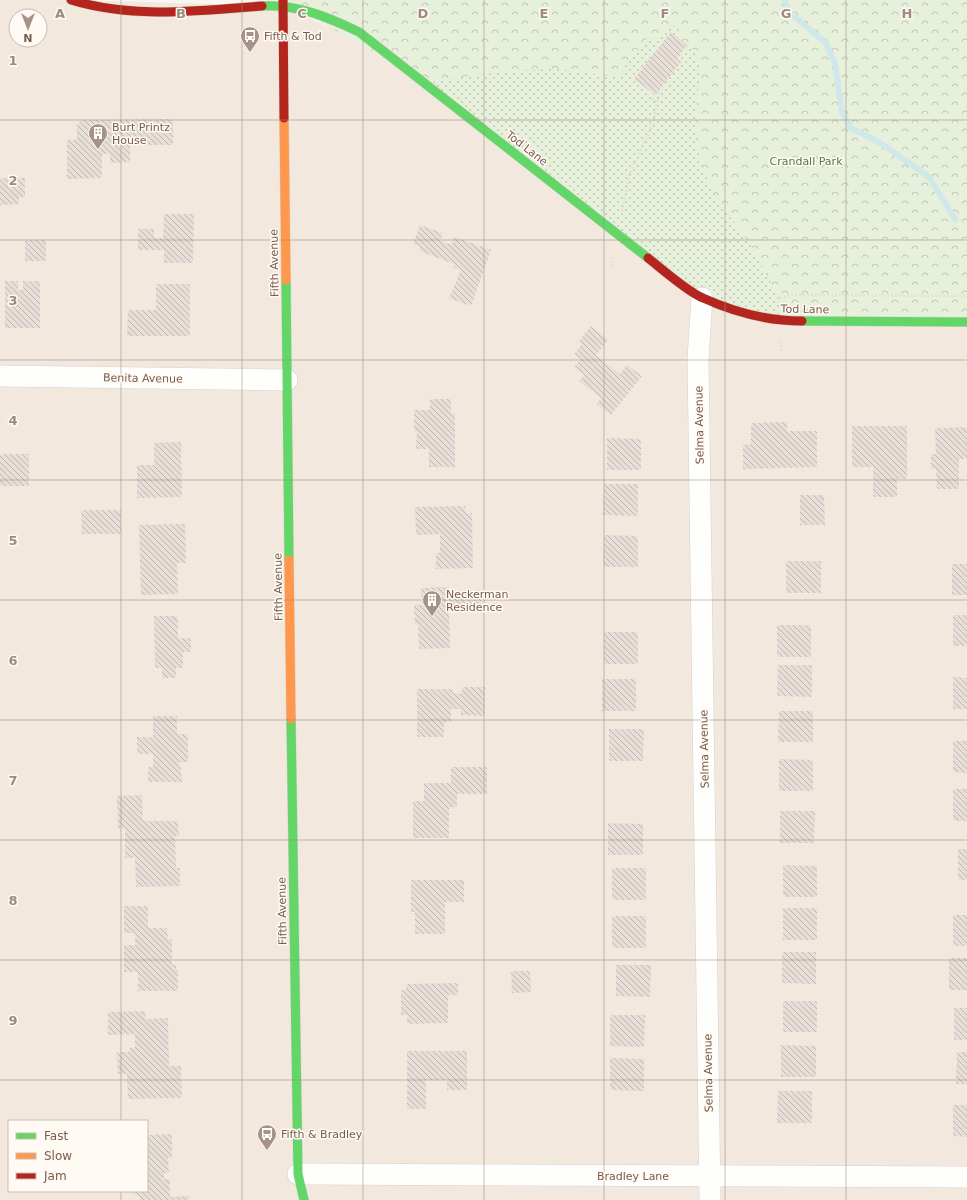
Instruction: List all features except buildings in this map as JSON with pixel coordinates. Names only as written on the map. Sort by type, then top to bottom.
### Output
[{"type":"street","name":"Tod Lane","points":[[71,0],[80,4],[116,10],[146,11],[283,3],[326,16],[359,32],[617,234],[702,298],[758,317],[780,321],[967,322]]},
{"type":"street","name":"Fifth Avenue","points":[[283,3],[298,1174],[293,1200]]},
{"type":"street","name":"Selma Avenue","points":[[702,298],[698,359],[710,1200]]},
{"type":"street","name":"Benita Avenue","points":[[0,376],[287,380]]},
{"type":"street","name":"Fifth Avenue","points":[[298,1174],[304,1200]]},
{"type":"street","name":"Bradley Lane","points":[[298,1174],[967,1178]]},
{"type":"path","points":[[611,266],[630,173],[653,124],[660,88]]},
{"type":"path","points":[[652,99],[657,102]]},
{"type":"shaded area","points":[[0,0],[71,0],[283,6],[967,322],[967,1200],[0,1200]]},
{"type":"green space","name":"Crandall Park","points":[[283,0],[967,0],[967,322],[780,321],[779,298],[752,247],[718,199],[702,167],[696,144],[695,122],[700,70],[696,52],[676,36],[680,31],[670,23],[656,40],[649,35],[617,77],[560,69],[525,70],[476,75],[425,83]]},
{"type":"green space","name":"Crandall Park","points":[[967,0],[780,321],[702,298],[359,32]]},
{"type":"waterway","points":[[784,0],[789,12],[826,43],[835,64],[842,112],[851,128],[882,144],[929,177],[955,219]]},
{"type":"traffic: fast","points":[[262,6],[300,9],[336,21],[359,32],[648,258]]},
{"type":"traffic: fast","points":[[286,280],[289,560]]},
{"type":"traffic: fast","points":[[802,321],[967,322]]},
{"type":"traffic: fast","points":[[291,719],[298,1174],[304,1200]]},
{"type":"traffic: slow","points":[[284,118],[286,280]]},
{"type":"traffic: slow","points":[[289,560],[291,719]]},
{"type":"traffic: jam","points":[[71,0],[94,6],[142,12],[214,10],[262,6]]},
{"type":"traffic: jam","points":[[283,0],[284,118]]},
{"type":"traffic: jam","points":[[648,258],[690,291],[727,308],[751,315],[789,321],[802,321]]},
{"type":"place","name":"Fifth & Tod","points":[[250,53]]},
{"type":"place","name":"Burt Printz House","points":[[98,150]]},
{"type":"place","name":"Neckerman Residence","points":[[432,617]]},
{"type":"place","name":"Fifth & Bradley","points":[[267,1151]]}]
